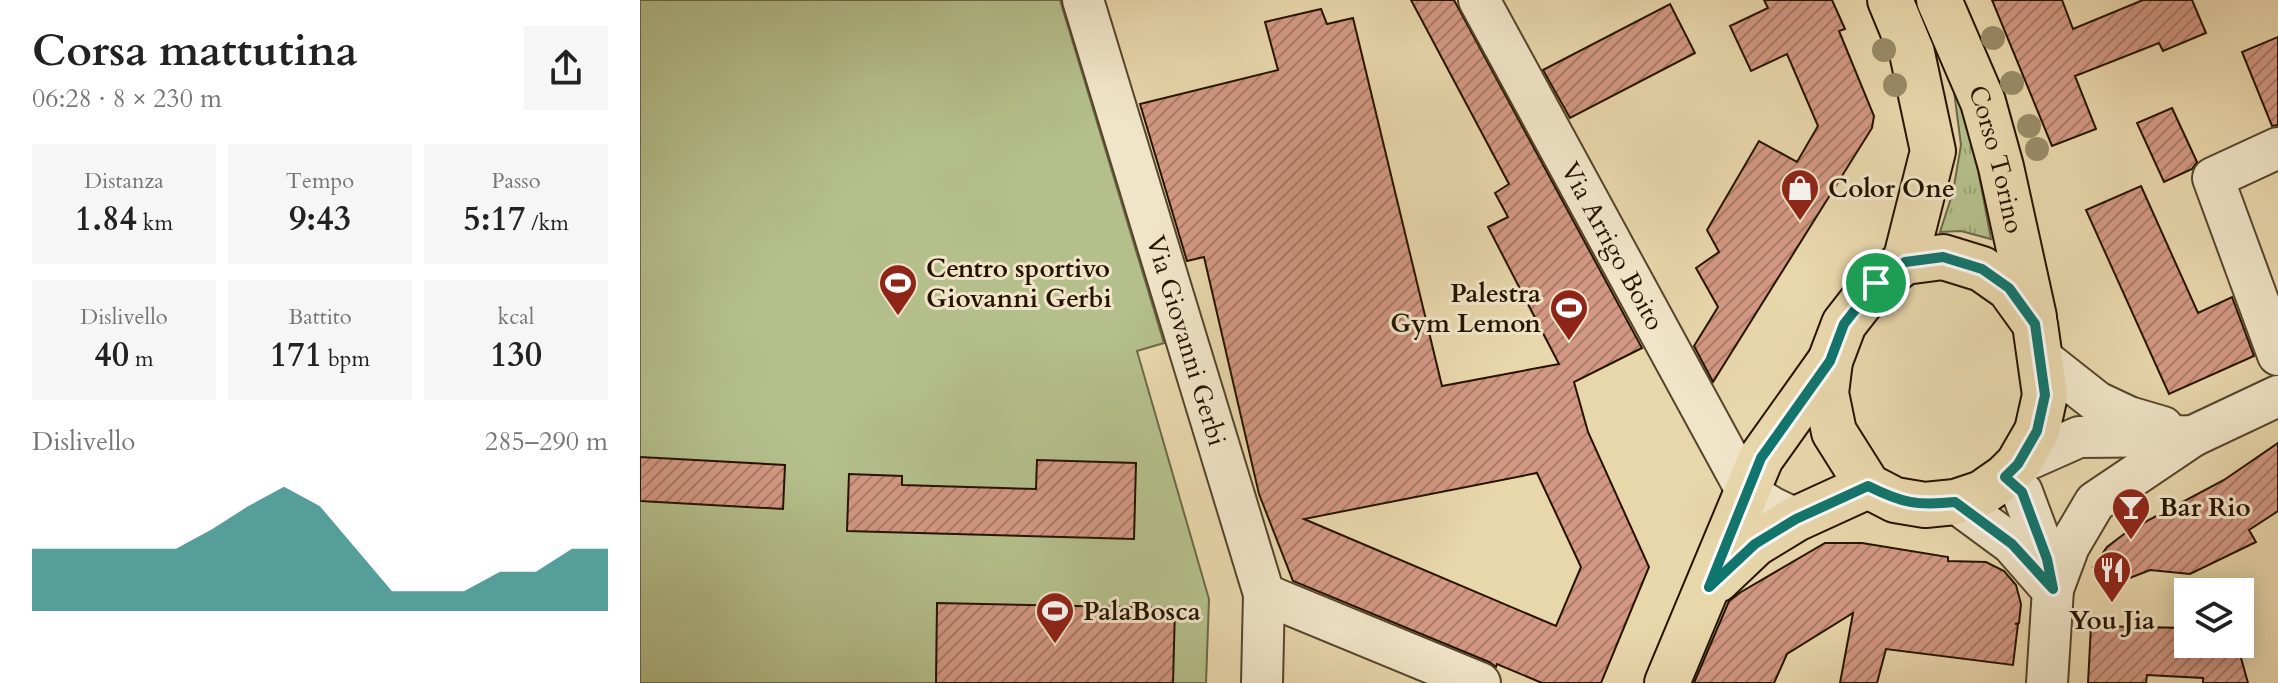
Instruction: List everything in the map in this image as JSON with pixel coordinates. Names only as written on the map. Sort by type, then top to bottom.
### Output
[{"type":"main road","name":"Corso Torino","points":[[1890,0],[1912,53],[1933,151],[1905,262]]},
{"type":"main road","name":"Corso Torino","points":[[1939,0],[1983,102],[2001,167],[2038,340]]},
{"type":"main road","points":[[1943,257],[1982,269],[2009,288],[2038,340],[2045,395],[2037,431],[2012,470],[1982,493],[1955,502],[1925,505],[1895,500],[1868,486],[1834,432],[1826,393],[1830,361],[1844,324],[1876,283],[1905,262],[1943,257]]},
{"type":"main road","points":[[1667,683],[1761,458],[1830,361]]},
{"type":"main road","points":[[1709,587],[1755,544],[1796,519],[1868,486]]},
{"type":"street","name":"Via Giovanni Gerbi","points":[[1083,0],[1264,594],[1262,683]]},
{"type":"street","name":"Via Arrigo Boito","points":[[1479,0],[1747,492]]},
{"type":"street","points":[[2278,148],[2213,178],[2278,355]]},
{"type":"street","points":[[2038,340],[2097,402],[2129,417],[2193,436]]},
{"type":"street","points":[[2053,589],[2069,546],[2095,502],[2193,436],[2278,396]]},
{"type":"street","points":[[2047,683],[2053,589],[2047,559],[2012,470],[2079,437],[2193,436]]},
{"type":"street","points":[[1747,492],[1796,519]]},
{"type":"street","points":[[1955,502],[2012,544],[2053,589]]},
{"type":"street","points":[[1264,594],[1480,683]]},
{"type":"green space","name":"Centro sportivo Giovanni Gerbi","points":[[640,0],[1060,0],[1164,343],[1137,351],[1209,599],[1206,683],[640,683]]},
{"type":"green space","points":[[1954,82],[1976,159],[1991,239],[1961,231],[1940,232],[1953,192],[1961,145],[1951,83]]},
{"type":"building","points":[[1411,0],[1454,0],[1642,348],[1574,382],[1588,432],[1649,567],[1601,683],[1542,683],[1497,664],[1496,667],[1293,581],[1259,494],[1204,257],[1187,261],[1140,104],[1278,70],[1265,22],[1321,9],[1327,24],[1353,18],[1442,386],[1559,364],[1488,227],[1508,217],[1495,193],[1509,184]],"holes":[[[1537,473],[1581,567],[1556,626],[1304,519]]]},
{"type":"building","points":[[1764,0],[1832,0],[1845,29],[1839,31],[1874,116],[1872,128],[1713,382],[1694,346],[1718,307],[1696,268],[1719,252],[1707,230],[1759,141],[1797,162],[1818,126],[1787,54],[1751,71],[1730,26],[1768,8]]},
{"type":"building","points":[[1992,0],[2062,0],[2073,29],[2143,0],[2192,0],[2206,33],[2163,51],[2159,43],[2075,76],[2096,129],[2052,146]]},
{"type":"building","points":[[1670,4],[1695,53],[1570,118],[1543,70]]},
{"type":"building","points":[[2278,37],[2278,125],[2272,126],[2242,52]]},
{"type":"building","points":[[2172,108],[2197,162],[2192,169],[2164,182],[2137,123]]},
{"type":"building","points":[[2141,186],[2198,313],[2232,297],[2254,356],[2169,394],[2086,210]]},
{"type":"building","points":[[2278,443],[2278,511],[2249,530],[2256,542],[2190,574],[2150,570],[2112,585],[2093,567],[2107,547],[2128,531],[2224,480]]},
{"type":"building","points":[[640,457],[785,465],[783,509],[640,501]]},
{"type":"building","points":[[1037,460],[1136,463],[1134,539],[847,531],[849,474],[902,476],[902,485],[1036,489]]},
{"type":"building","points":[[1825,543],[1862,543],[1948,557],[1948,561],[1986,562],[2004,571],[2016,585],[2021,604],[2019,623],[2015,624],[2018,624],[2013,665],[1886,649],[1877,683],[1840,683],[1853,613],[1787,654],[1774,683],[1694,683],[1729,601]]},
{"type":"building","name":"PalaBosca","points":[[937,603],[1175,608],[1173,683],[936,683]]},
{"type":"building","points":[[2091,626],[2174,628],[2174,658],[2241,658],[2248,683],[2203,683],[2203,678],[2147,675],[2146,683],[2088,683]]},
{"type":"place","name":"Color One","points":[[1800,222]]},
{"type":"place","name":"Centro sportivo Giovanni Gerbi","points":[[898,317]]},
{"type":"place","name":"Palestra Gym Lemon","points":[[1569,342]]},
{"type":"place","name":"Bar Rio","points":[[2131,541]]},
{"type":"place","name":"You Jia","points":[[2112,604]]},
{"type":"place","name":"PalaBosca","points":[[1055,645]]},
{"type":"route","points":[[1943,257],[1982,269],[2009,288],[2035,324],[2045,395],[2037,431],[2018,464],[2005,477],[2022,492],[2047,559],[2053,589],[2012,544],[1955,502],[1925,505],[1895,500],[1868,486],[1796,519],[1755,544],[1709,587],[1761,458],[1830,361],[1844,324],[1876,283],[1905,262],[1943,257]]}]
